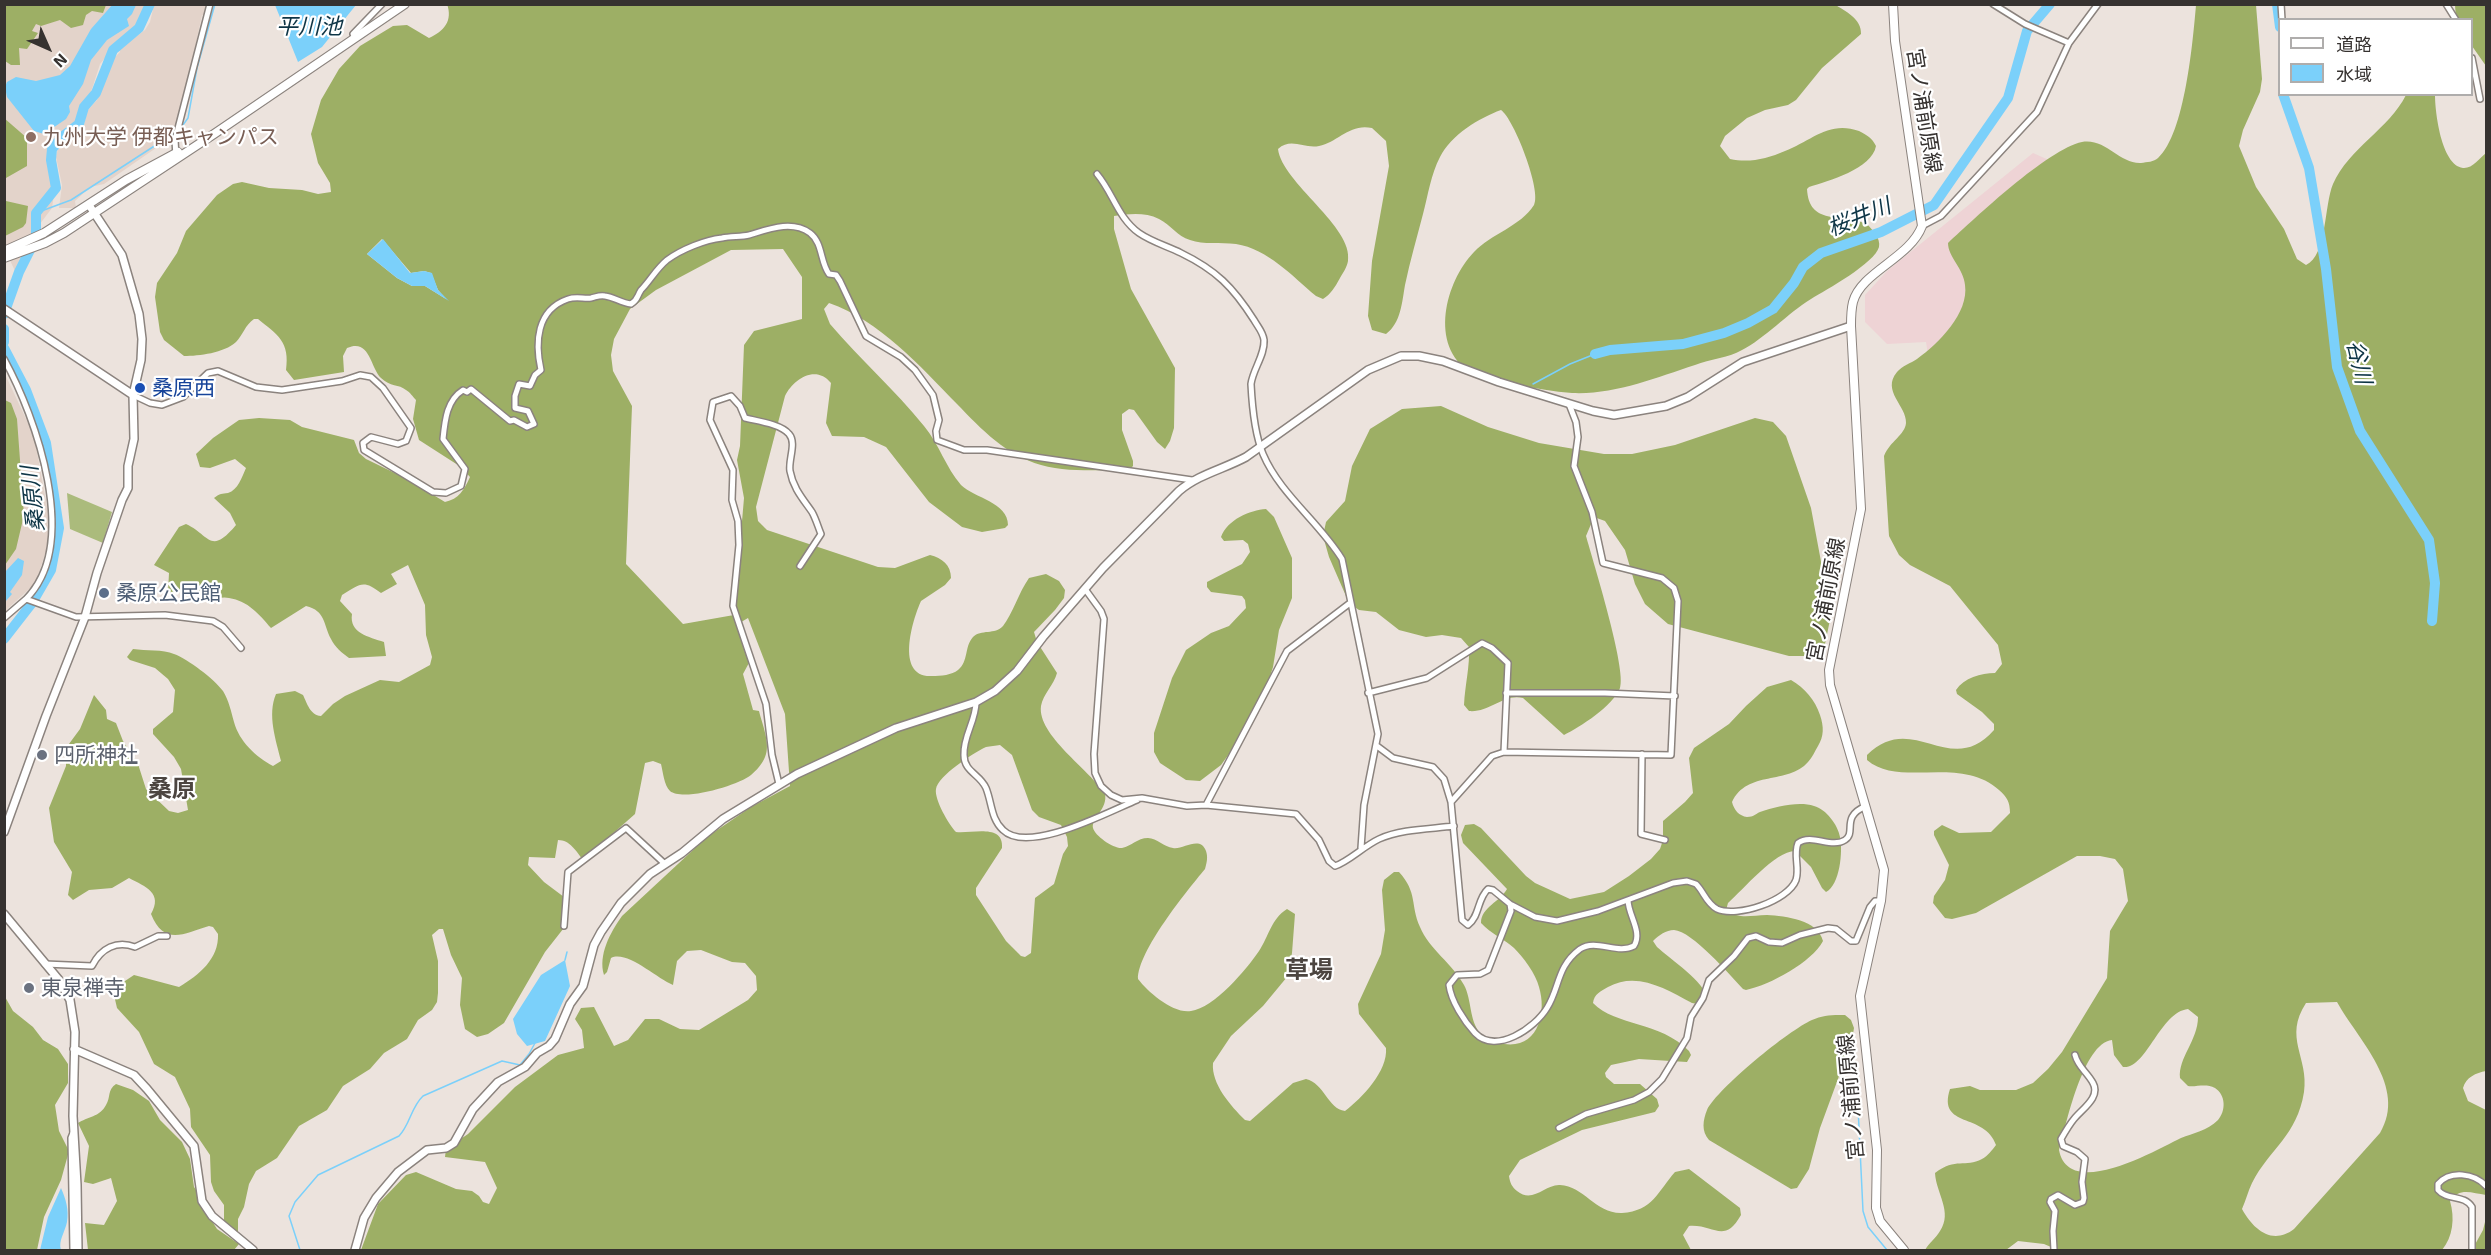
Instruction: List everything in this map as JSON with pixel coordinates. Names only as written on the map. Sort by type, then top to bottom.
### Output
[{"type":"main road","points":[[4,258],[45,243],[92,209],[234,120],[405,4]]},
{"type":"main road","name":"宮ノ浦前原線","points":[[1893,4],[1895,41],[1922,222],[1918,237],[1874,275],[1858,291],[1853,301],[1851,326],[1861,509],[1829,670],[1830,685],[1884,870],[1881,901],[1860,996],[1876,1150],[1876,1208],[1880,1221],[1904,1251]]},
{"type":"main road","points":[[4,251],[44,234],[92,209]]},
{"type":"street","points":[[176,156],[175,140],[210,4]]},
{"type":"street","points":[[355,38],[353,34],[382,4]]},
{"type":"street","points":[[1993,4],[2025,24],[2069,43]]},
{"type":"street","points":[[1922,222],[1941,216],[2037,112],[2069,43],[2098,4]]},
{"type":"street","points":[[2446,4],[2455,18]]},
{"type":"street","points":[[2473,63],[2480,99]]},
{"type":"street","points":[[1097,174],[1119,212],[1132,227],[1216,273],[1232,287],[1257,324],[1264,343],[1251,384],[1263,454],[1285,489],[1330,540],[1342,559],[1378,734],[1364,805],[1361,848]]},
{"type":"street","points":[[4,832],[85,617],[104,552],[128,488],[128,466],[134,438],[133,395],[141,360],[142,339],[139,314],[122,255],[92,209]]},
{"type":"street","points":[[8,311],[133,395],[150,403],[162,405],[183,397],[208,374],[218,371],[256,387],[277,390],[342,381],[360,375],[371,377],[388,394],[411,428],[406,441],[398,444],[371,437],[363,443],[364,450],[433,492],[446,493],[460,486],[465,469],[443,439],[447,412],[455,395],[462,390],[467,392],[471,389],[510,421],[514,420],[526,427],[534,424],[528,411],[515,408],[514,399],[519,384],[530,386],[535,375],[541,370],[538,363],[540,351],[537,340],[542,319],[551,307],[570,298],[598,296],[606,296],[631,304],[636,301],[640,291],[647,287],[653,273],[667,260],[692,247],[723,237],[749,235],[763,229],[795,226],[815,238],[826,270],[840,280],[866,336],[901,357],[915,370],[933,395],[939,420],[936,431],[937,440],[964,450],[987,450],[1192,480]]},
{"type":"street","points":[[355,1251],[364,1218],[376,1198],[398,1172],[427,1150],[446,1148],[454,1143],[473,1109],[498,1082],[525,1068],[537,1053],[549,1046],[564,1021],[574,997],[583,986],[594,945],[613,912],[650,874],[682,853],[723,819],[779,784],[896,728],[976,702],[1002,686],[1085,589],[1165,504],[1192,480],[1230,466],[1261,447],[1368,370],[1384,361],[1401,356],[1419,356],[1443,361],[1569,404],[1614,415],[1666,406],[1688,397],[1743,362],[1851,326]]},
{"type":"street","points":[[4,359],[27,403],[40,441],[52,518],[51,544],[35,590],[4,618]]},
{"type":"street","points":[[779,784],[772,755],[766,704],[733,606],[739,545],[738,521],[732,500],[733,470],[710,420],[713,402],[731,396],[740,406],[745,418],[779,428],[789,434],[793,443],[789,459],[790,473],[796,489],[813,513],[821,534],[800,566]]},
{"type":"street","points":[[1451,802],[1492,756],[1504,752],[1671,755],[1678,627],[1677,594],[1669,582],[1662,578],[1603,563],[1592,512],[1575,472],[1574,460],[1578,437],[1576,422],[1569,404]]},
{"type":"street","points":[[1085,589],[1104,619],[1095,715],[1094,754],[1095,774],[1101,786],[1111,795],[1122,800],[1142,798],[1173,804],[1296,814],[1319,840],[1333,865],[1341,864],[1361,848],[1382,837],[1454,826]]},
{"type":"street","points":[[27,599],[76,617],[165,615],[192,620],[206,619],[223,627],[242,648]]},
{"type":"street","points":[[1206,805],[1250,725],[1283,656],[1293,645],[1350,603]]},
{"type":"street","points":[[1368,693],[1427,678],[1482,643],[1492,648],[1508,663],[1504,752]]},
{"type":"street","points":[[1506,693],[1675,696]]},
{"type":"street","points":[[976,702],[976,713],[964,745],[964,762],[985,785],[995,821],[1007,834],[1019,837],[1046,834],[1096,819],[1142,798]]},
{"type":"street","points":[[1377,746],[1393,758],[1433,767],[1444,779],[1451,802],[1464,923],[1468,925],[1475,918],[1480,900],[1488,890],[1493,890],[1510,904],[1535,917],[1557,921],[1598,911],[1673,883],[1687,881],[1696,884],[1711,905],[1722,910],[1738,911],[1774,901],[1786,893],[1796,879],[1795,854],[1798,843],[1809,839],[1835,842],[1844,840],[1849,835],[1851,817],[1855,810],[1866,806]]},
{"type":"street","points":[[1642,754],[1641,834],[1665,840]]},
{"type":"street","points":[[564,926],[568,872],[626,828],[665,864]]},
{"type":"street","points":[[1510,904],[1511,910],[1488,970],[1480,974],[1457,975],[1449,985],[1454,1000],[1467,1023],[1478,1036],[1487,1041],[1499,1041],[1511,1037],[1525,1030],[1540,1017],[1550,1004],[1556,983],[1565,966],[1584,947],[1595,945],[1621,949],[1634,946],[1637,935],[1628,900]]},
{"type":"street","points":[[1559,1128],[1586,1113],[1634,1100],[1649,1092],[1662,1079],[1687,1038],[1691,1017],[1703,998],[1708,980],[1734,956],[1748,938],[1756,936],[1769,942],[1782,943],[1800,935],[1828,928],[1836,930],[1851,941],[1856,941],[1870,907],[1875,901],[1881,901]]},
{"type":"street","points":[[4,914],[59,980],[70,1000],[75,1020],[73,1131],[78,1251]]},
{"type":"street","points":[[45,964],[92,966],[97,956],[106,948],[125,944],[135,947],[158,936],[167,936]]},
{"type":"street","points":[[74,1049],[134,1075],[147,1089],[194,1146],[202,1201],[213,1216],[253,1251]]},
{"type":"street","points":[[2055,1251],[2053,1231],[2055,1211],[2050,1202],[2051,1199],[2058,1195],[2075,1205],[2082,1202],[2084,1198],[2082,1177],[2085,1159],[2061,1144],[2067,1128],[2095,1094],[2095,1085],[2077,1064],[2075,1055]]},
{"type":"street","points":[[73,1131],[71,1138],[73,1251]]},
{"type":"street","points":[[2472,1251],[2472,1207],[2464,1200],[2441,1194],[2438,1184],[2448,1176],[2464,1175],[2475,1178],[2487,1186]]},
{"type":"shaded area","name":"九州大学 伊都キャンパス","points":[[5,5],[150,5],[143,25],[117,44],[100,64],[91,92],[80,108],[76,125],[56,139],[50,147],[48,157],[55,187],[52,208],[24,245],[16,273],[5,250]]},
{"type":"shaded area","name":"九州大学 伊都キャンパス","points":[[154,5],[213,5],[207,16],[202,15],[190,72],[174,130],[156,141],[156,148],[104,184],[90,187],[75,201],[76,208],[59,208],[62,185],[56,157],[58,148],[83,130],[87,111],[97,100],[110,62],[120,52],[119,49],[145,30],[150,22]]},
{"type":"shaded area","points":[[2033,153],[2096,181],[1930,368],[1926,342],[1887,344],[1865,322],[1865,295],[1887,271]]},
{"type":"shaded area","points":[[4,372],[34,436],[49,517],[48,544],[36,583],[5,611]]},
{"type":"green space","points":[[447,4],[1834,4],[1852,16],[1859,24],[1861,34],[1822,68],[1796,100],[1788,105],[1765,110],[1747,118],[1725,136],[1720,146],[1730,159],[1751,160],[1778,154],[1820,133],[1838,128],[1848,128],[1867,135],[1876,146],[1867,161],[1848,173],[1807,189],[1809,201],[1814,209],[1828,216],[1867,224],[1877,237],[1879,247],[1869,261],[1860,268],[1802,305],[1759,339],[1737,353],[1634,385],[1588,393],[1558,392],[1493,381],[1470,372],[1457,361],[1449,346],[1446,331],[1449,296],[1455,280],[1474,252],[1522,219],[1534,205],[1531,171],[1513,127],[1501,110],[1466,128],[1451,142],[1440,157],[1430,185],[1398,318],[1386,334],[1372,330],[1368,316],[1372,261],[1389,166],[1386,141],[1372,128],[1357,128],[1319,146],[1288,144],[1278,149],[1282,162],[1291,176],[1330,220],[1347,248],[1346,268],[1333,290],[1323,299],[1259,251],[1236,244],[1190,240],[1181,236],[1163,221],[1148,215],[1114,216],[1114,229],[1131,289],[1175,368],[1174,428],[1165,449],[1157,442],[1134,410],[1129,409],[1122,414],[1122,430],[1133,461],[1133,466],[1128,471],[1062,469],[1028,461],[985,432],[914,360],[882,333],[865,321],[829,303],[824,309],[830,324],[924,426],[961,485],[997,506],[1007,517],[1008,525],[1005,528],[982,532],[962,527],[929,502],[886,447],[864,437],[832,436],[826,423],[831,383],[825,377],[812,374],[799,379],[785,396],[756,507],[758,521],[767,530],[878,567],[895,568],[930,555],[945,563],[951,578],[945,585],[921,601],[911,634],[910,658],[913,668],[921,674],[943,675],[958,670],[964,662],[968,645],[973,637],[1003,626],[1029,578],[1046,574],[1059,581],[1065,590],[1064,598],[1034,632],[1037,642],[1057,673],[1042,702],[1042,717],[1047,729],[1056,740],[1105,794],[1102,809],[1093,824],[1094,831],[1105,841],[1119,848],[1148,838],[1173,848],[1200,844],[1207,853],[1205,869],[1154,938],[1140,967],[1138,979],[1154,996],[1169,1006],[1184,1011],[1200,1008],[1210,1003],[1229,987],[1247,968],[1282,913],[1287,909],[1295,914],[1292,953],[1287,977],[1263,1006],[1231,1036],[1213,1063],[1215,1079],[1223,1094],[1245,1120],[1250,1121],[1293,1083],[1306,1079],[1317,1085],[1334,1106],[1345,1111],[1359,1099],[1378,1075],[1386,1057],[1386,1048],[1359,1014],[1358,1004],[1381,954],[1385,930],[1382,890],[1384,880],[1394,872],[1399,872],[1409,886],[1417,919],[1424,935],[1464,985],[1476,1028],[1488,1039],[1501,1044],[1516,1044],[1525,1041],[1532,1035],[1540,1018],[1542,1008],[1539,987],[1532,971],[1518,952],[1481,923],[1487,909],[1507,889],[1463,843],[1461,835],[1465,825],[1474,824],[1481,828],[1535,883],[1570,899],[1604,892],[1629,876],[1660,849],[1663,840],[1663,821],[1693,793],[1689,758],[1694,748],[1729,724],[1767,687],[1791,680],[1796,683],[1812,699],[1820,715],[1823,731],[1818,746],[1800,769],[1747,785],[1732,802],[1737,812],[1747,817],[1794,804],[1808,805],[1823,810],[1834,823],[1840,837],[1841,859],[1835,882],[1826,892],[1811,867],[1795,851],[1787,853],[1778,857],[1760,872],[1728,903],[1726,910],[1741,916],[1767,915],[1800,920],[1815,928],[1823,941],[1810,957],[1789,972],[1746,990],[1700,945],[1682,932],[1674,930],[1660,935],[1653,941],[1657,947],[1694,978],[1707,998],[1698,1004],[1692,1003],[1651,984],[1630,981],[1608,987],[1596,995],[1593,1003],[1613,1016],[1665,1034],[1677,1041],[1691,1055],[1687,1062],[1639,1059],[1611,1065],[1605,1073],[1606,1077],[1614,1084],[1640,1084],[1657,1099],[1659,1106],[1655,1112],[1582,1130],[1520,1160],[1509,1176],[1513,1186],[1523,1194],[1534,1195],[1560,1185],[1576,1190],[1605,1209],[1622,1213],[1648,1204],[1675,1172],[1689,1169],[1740,1208],[1741,1215],[1735,1224],[1724,1231],[1689,1226],[1683,1235],[1691,1250],[361,1250],[378,1204],[406,1175],[416,1172],[456,1189],[472,1191],[483,1202],[489,1204],[497,1188],[485,1162],[445,1157],[446,1149],[468,1134],[515,1087],[558,1055],[584,1048],[582,1030],[575,1019],[581,1008],[594,1007],[614,1046],[628,1040],[645,1019],[659,1019],[680,1029],[699,1030],[748,1000],[757,990],[756,976],[745,963],[732,962],[701,950],[687,951],[677,961],[673,985],[625,958],[611,958],[604,975],[603,967],[606,944],[622,916],[707,837],[751,807],[790,786],[785,714],[748,618],[736,625],[750,661],[743,674],[753,710],[759,711],[767,740],[767,752],[763,762],[745,779],[711,791],[686,795],[670,791],[665,782],[661,764],[653,761],[645,763],[635,814],[583,860],[569,844],[562,840],[558,840],[555,858],[529,857],[528,865],[544,882],[564,897],[567,924],[545,952],[504,1023],[488,1034],[477,1037],[465,1029],[460,1005],[462,978],[451,955],[443,929],[439,929],[432,935],[438,961],[438,993],[437,1002],[432,1010],[418,1020],[407,1039],[384,1053],[370,1069],[343,1086],[327,1110],[299,1126],[277,1158],[256,1171],[249,1184],[244,1207],[238,1219],[238,1233],[227,1227],[224,1224],[224,1205],[214,1191],[211,1182],[210,1155],[191,1127],[190,1109],[175,1077],[154,1064],[139,1032],[117,1008],[114,995],[122,983],[134,975],[179,987],[200,972],[211,959],[218,934],[213,927],[209,926],[183,934],[168,934],[156,924],[151,914],[155,901],[154,896],[147,888],[129,878],[112,888],[89,890],[73,900],[68,895],[72,872],[54,842],[49,808],[66,766],[66,748],[80,729],[94,695],[106,710],[107,719],[116,723],[123,741],[138,764],[146,789],[169,811],[178,813],[188,810],[181,769],[174,757],[153,734],[153,729],[173,712],[175,690],[168,679],[155,668],[130,660],[127,657],[133,649],[170,652],[207,675],[223,691],[236,729],[244,742],[260,758],[273,766],[281,761],[272,719],[276,694],[295,691],[303,695],[312,711],[321,716],[345,696],[380,680],[399,682],[430,665],[432,657],[426,635],[425,605],[408,565],[391,574],[397,584],[381,593],[370,586],[362,585],[342,595],[340,601],[352,614],[357,630],[366,636],[384,642],[386,656],[349,658],[333,642],[321,615],[306,606],[271,628],[253,609],[236,600],[224,597],[206,599],[186,592],[170,595],[168,592],[169,573],[154,565],[179,527],[186,524],[215,541],[221,539],[236,525],[230,513],[214,498],[234,489],[246,468],[235,459],[210,468],[200,467],[196,454],[213,438],[239,420],[259,418],[290,420],[302,427],[354,440],[359,453],[366,459],[405,478],[445,502],[461,493],[470,477],[461,467],[419,440],[413,419],[416,400],[403,388],[381,378],[365,350],[360,347],[347,348],[343,356],[344,372],[294,380],[286,370],[286,352],[281,340],[258,319],[254,319],[231,346],[211,353],[184,356],[164,340],[160,332],[155,297],[157,283],[177,253],[186,231],[217,195],[233,184],[242,182],[318,194],[331,192],[330,183],[318,163],[311,134],[321,100],[339,69],[360,46],[393,26],[407,25],[429,38],[446,25],[449,10]],"holes":[[[382,239],[411,273],[424,271],[431,273],[438,290],[446,299],[425,286],[412,286],[397,278],[367,254]],[[783,249],[802,277],[802,319],[754,331],[744,345],[740,446],[737,460],[744,498],[734,615],[683,624],[626,564],[632,406],[613,371],[611,355],[614,339],[630,309],[656,290],[731,250]],[[1000,745],[1012,755],[1032,810],[1039,817],[1061,825],[1067,837],[1068,846],[1063,854],[1054,884],[1035,898],[1031,953],[1025,957],[1021,956],[1006,941],[976,895],[976,888],[1002,848],[1001,840],[992,832],[956,832],[937,799],[936,789],[943,778],[957,765],[986,747]]]},
{"type":"green space","points":[[4,5],[106,5],[103,13],[92,11],[86,15],[83,25],[71,28],[60,20],[41,26],[36,24],[32,31],[38,33],[27,49],[19,48],[20,65],[11,65],[5,61]]},
{"type":"green space","points":[[2196,5],[2256,5],[2262,79],[2260,92],[2243,130],[2239,146],[2256,187],[2284,229],[2297,259],[2306,265],[2318,252],[2330,193],[2340,171],[2390,118],[2405,96],[2435,96],[2436,113],[2444,148],[2455,165],[2463,168],[2470,167],[2486,153],[2486,1071],[2472,1076],[2463,1088],[2468,1101],[2486,1110],[2486,1195],[2462,1192],[2450,1201],[2452,1227],[2449,1239],[2442,1250],[2058,1250],[2044,1244],[2018,1241],[2006,1250],[1925,1250],[1940,1231],[1945,1217],[1935,1173],[1949,1165],[1976,1162],[1988,1155],[1996,1145],[1982,1128],[1956,1116],[1950,1110],[1948,1102],[1950,1089],[1970,1086],[1980,1090],[2016,1090],[2033,1083],[2048,1069],[2062,1052],[2107,978],[2110,931],[2128,901],[2123,869],[2115,859],[2100,856],[2077,856],[1976,913],[1952,919],[1945,918],[1933,903],[1934,896],[1945,880],[1949,865],[1934,831],[1942,825],[1959,833],[1991,832],[2010,813],[2008,800],[1999,790],[1983,780],[1966,774],[1896,772],[1880,768],[1867,760],[1867,755],[1884,743],[1900,739],[1962,749],[1978,744],[1994,730],[1994,724],[1957,694],[1956,690],[1973,677],[1995,673],[2002,664],[1998,645],[1950,586],[1910,565],[1899,555],[1889,536],[1884,456],[1903,431],[1906,423],[1903,411],[1893,392],[1893,379],[1899,370],[1917,359],[1943,336],[1962,306],[1965,296],[1964,279],[1948,243],[2032,170],[2068,147],[2082,142],[2091,142],[2133,162],[2148,162],[2158,158],[2175,129],[2190,62]],"holes":[[[2337,1002],[2377,1064],[2388,1098],[2387,1116],[2380,1133],[2294,1229],[2278,1236],[2264,1233],[2257,1229],[2242,1209],[2252,1183],[2289,1131],[2300,1107],[2305,1080],[2297,1037],[2300,1015],[2306,1003]],[[2188,1009],[2198,1017],[2195,1033],[2182,1063],[2180,1078],[2188,1086],[2208,1086],[2219,1091],[2224,1103],[2218,1120],[2205,1129],[2114,1168],[2095,1172],[2079,1171],[2066,1165],[2059,1150],[2077,1087],[2092,1055],[2102,1045],[2112,1040],[2114,1055],[2123,1067],[2131,1065],[2139,1060],[2161,1029],[2178,1012]]]},
{"type":"green space","points":[[2455,5],[2486,5],[2486,66],[2473,47],[2473,18],[2456,18]]},
{"type":"green space","points":[[4,118],[27,138],[27,166],[6,178]]},
{"type":"green space","points":[[4,198],[6,201],[28,206],[26,223],[23,227],[5,236]]},
{"type":"green space","points":[[5,400],[11,403],[17,419],[24,515],[16,549],[5,565]]},
{"type":"green space","points":[[1441,406],[1488,427],[1539,443],[1604,454],[1632,454],[1675,445],[1755,418],[1773,422],[1786,436],[1811,508],[1831,615],[1825,644],[1808,656],[1789,656],[1668,624],[1645,604],[1635,584],[1625,550],[1605,521],[1594,517],[1586,536],[1619,660],[1621,677],[1620,688],[1616,695],[1595,715],[1564,735],[1523,698],[1509,698],[1483,709],[1469,711],[1464,705],[1469,647],[1461,638],[1442,635],[1426,637],[1399,630],[1376,612],[1359,610],[1349,603],[1329,557],[1323,536],[1326,522],[1345,501],[1352,466],[1370,429],[1402,409]]},
{"type":"green space","points":[[67,493],[112,512],[103,543],[70,529]]},
{"type":"green space","points":[[1266,509],[1274,517],[1292,558],[1292,598],[1279,630],[1273,667],[1258,714],[1221,765],[1200,781],[1186,780],[1160,763],[1154,752],[1154,733],[1172,678],[1186,650],[1211,633],[1229,626],[1246,608],[1242,596],[1211,592],[1207,587],[1207,582],[1242,564],[1250,552],[1248,544],[1243,540],[1224,541],[1221,537],[1224,531],[1240,517],[1253,511]]},
{"type":"green space","points":[[4,995],[13,1011],[33,1027],[43,1040],[58,1049],[68,1064],[68,1083],[55,1105],[59,1131],[69,1151],[61,1180],[44,1217],[37,1250],[5,1250]]},
{"type":"green space","points":[[1845,1015],[1851,1020],[1854,1028],[1849,1058],[1842,1068],[1820,1128],[1809,1169],[1797,1188],[1791,1189],[1706,1137],[1703,1125],[1707,1110],[1739,1074],[1801,1026],[1825,1016]]},
{"type":"green space","points":[[116,1084],[133,1090],[149,1101],[160,1120],[182,1142],[190,1159],[194,1187],[207,1205],[210,1218],[217,1229],[239,1244],[234,1250],[88,1250],[85,1223],[104,1225],[117,1201],[111,1178],[93,1184],[84,1182],[89,1146],[78,1123],[103,1109],[111,1089]]},
{"type":"green space","points":[[2486,1218],[2486,1250],[2472,1250],[2483,1230]]},
{"type":"water","points":[[113,4],[136,5],[127,19],[129,26],[107,40],[91,60],[83,84],[69,106],[70,112],[66,119],[44,134],[34,131],[7,97],[5,87],[7,82],[16,77],[36,81],[60,75],[70,66],[91,29]]},
{"type":"water","name":"平川池","points":[[275,5],[356,5],[322,47],[298,62]]},
{"type":"water","points":[[383,239],[410,273],[424,271],[432,273],[438,290],[449,301],[425,286],[412,286],[397,278],[367,254]]},
{"type":"water","points":[[18,558],[24,561],[22,575],[5,602],[5,572]]},
{"type":"water","points":[[565,960],[570,986],[545,1041],[527,1046],[517,1034],[513,1019],[541,975]]},
{"type":"water","points":[[61,1188],[68,1213],[60,1243],[61,1250],[40,1250],[48,1217]]},
{"type":"waterway","name":"桑原川","points":[[4,314],[19,272],[36,238],[36,213],[56,188],[51,160],[52,149],[62,137],[79,124],[84,107],[96,93],[113,50],[139,28],[150,4]]},
{"type":"waterway","points":[[180,129],[188,118],[197,68],[215,4]]},
{"type":"waterway","name":"桜井川","points":[[1595,354],[1610,350],[1683,344],[1724,333],[1748,323],[1773,309],[1794,283],[1803,267],[1821,253],[1881,232],[1934,205],[2008,98],[2027,31],[2050,4]]},
{"type":"waterway","name":"谷川","points":[[2277,4],[2279,18]]},
{"type":"waterway","name":"谷川","points":[[2284,96],[2309,168],[2326,269],[2337,367],[2360,431],[2429,540],[2435,583],[2432,621]]},
{"type":"waterway","points":[[36,213],[71,200],[176,132]]},
{"type":"waterway","name":"桑原川","points":[[4,329],[4,342]]},
{"type":"waterway","name":"桑原川","points":[[4,348],[26,390],[46,443],[59,528],[51,570],[32,603],[4,639]]},
{"type":"waterway","points":[[1533,384],[1570,364],[1595,354]]},
{"type":"waterway","points":[[565,960],[567,952]]},
{"type":"waterway","points":[[300,1250],[289,1216],[295,1202],[318,1175],[399,1136],[423,1096],[502,1061],[520,1065],[535,1043]]},
{"type":"waterway","points":[[1858,1107],[1863,1211],[1868,1227],[1887,1250]]},
{"type":"place","name":"九州大学 伊都キャンパス","points":[[31,137]]},
{"type":"place","name":"桑原西","points":[[140,388]]},
{"type":"place","name":"桑原公民館","points":[[104,593]]},
{"type":"place","name":"四所神社","points":[[42,755]]},
{"type":"place","name":"東泉禅寺","points":[[29,988]]},
{"type":"district","name":"桑原","points":[[172,789]]},
{"type":"district","name":"草場","points":[[1309,970]]}]
